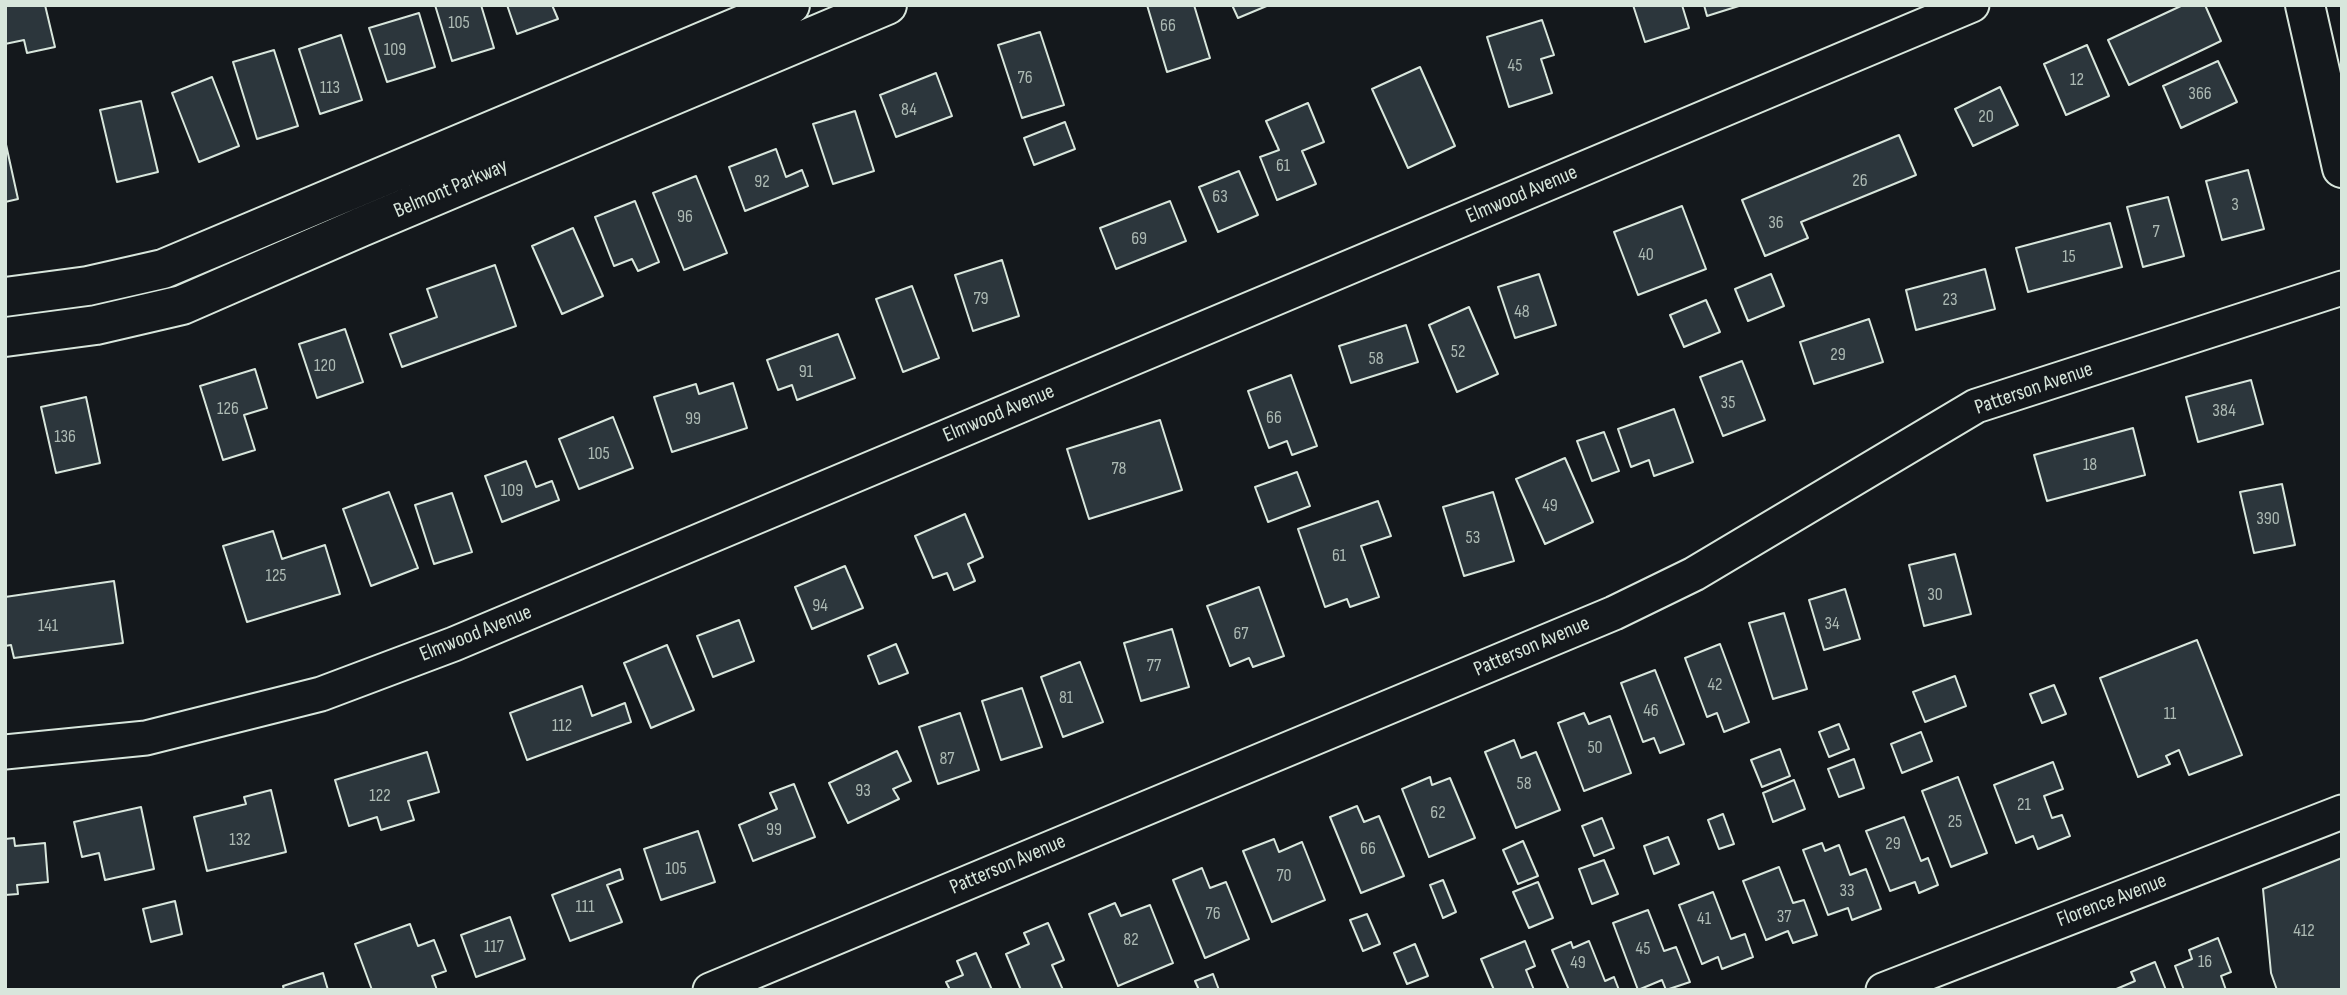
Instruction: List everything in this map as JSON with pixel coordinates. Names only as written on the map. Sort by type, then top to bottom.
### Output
[{"type":"street","name":"Belmont Parkway","points":[[5,297],[88,286],[163,268],[790,5]]},
{"type":"street","name":"Elmwood Avenue","points":[[5,752],[146,738],[321,694],[467,639],[1972,5]]},
{"type":"street","points":[[2305,5],[2337,128],[2342,168]]},
{"type":"street","name":"Belmont Parkway","points":[[5,337],[96,325],[182,305],[865,9]]},
{"type":"street","points":[[348,189],[361,227]]},
{"type":"street","name":"Patterson Avenue","points":[[710,990],[1614,613],[1694,574],[1976,406],[2342,288]]},
{"type":"street","name":"Florence Avenue","points":[[1882,990],[2342,812]]},
{"type":"building","points":[[5,5],[45,5],[55,47],[27,53],[24,40],[5,44]]},
{"type":"building","points":[[435,5],[481,5],[494,48],[452,61]]},
{"type":"building","points":[[507,5],[552,5],[558,19],[517,34]]},
{"type":"building","points":[[1147,5],[1194,5],[1210,58],[1167,72]]},
{"type":"building","points":[[1232,5],[1269,5],[1238,18]]},
{"type":"building","points":[[1633,5],[1682,5],[1689,28],[1645,42]]},
{"type":"building","points":[[1704,5],[1742,5],[1707,16]]},
{"type":"building","points":[[2183,5],[2205,5],[2221,41],[2129,85],[2108,40]]},
{"type":"building","points":[[419,13],[435,67],[387,82],[369,28]]},
{"type":"building","points":[[1542,20],[1554,55],[1541,59],[1552,93],[1509,107],[1487,37]]},
{"type":"building","points":[[1040,32],[1064,105],[1022,118],[998,45]]},
{"type":"building","points":[[341,35],[362,100],[320,114],[299,49]]},
{"type":"building","points":[[2087,45],[2109,96],[2066,115],[2044,64]]},
{"type":"building","points":[[274,50],[298,126],[257,139],[233,62]]},
{"type":"building","points":[[2218,61],[2237,102],[2181,128],[2163,86]]},
{"type":"building","points":[[1420,67],[1455,146],[1408,168],[1372,89]]},
{"type":"building","points":[[936,73],[952,116],[896,137],[880,95]]},
{"type":"building","points":[[212,77],[239,146],[199,162],[172,93]]},
{"type":"building","points":[[2000,87],[2018,125],[1973,146],[1955,109]]},
{"type":"building","points":[[141,101],[158,172],[117,182],[100,110]]},
{"type":"building","points":[[1308,103],[1324,142],[1302,151],[1316,184],[1277,200],[1260,157],[1279,150],[1266,121]]},
{"type":"building","points":[[855,111],[874,171],[833,184],[813,124]]},
{"type":"building","points":[[1065,122],[1075,149],[1034,165],[1024,138]]},
{"type":"building","points":[[1899,135],[1916,175],[1801,222],[1808,238],[1765,256],[1742,200]]},
{"type":"building","points":[[5,140],[18,199],[5,202]]},
{"type":"building","points":[[776,149],[786,177],[802,170],[808,186],[745,211],[729,167]]},
{"type":"building","points":[[2248,170],[2264,229],[2222,240],[2206,181]]},
{"type":"building","points":[[1239,171],[1258,215],[1218,232],[1199,187]]},
{"type":"building","points":[[696,176],[727,253],[684,270],[653,193]]},
{"type":"building","points":[[2168,197],[2184,256],[2143,267],[2127,207]]},
{"type":"building","points":[[635,201],[659,262],[638,271],[632,259],[614,266],[595,217]]},
{"type":"building","points":[[1170,201],[1186,241],[1116,269],[1100,228]]},
{"type":"building","points":[[1682,206],[1706,269],[1638,295],[1614,232]]},
{"type":"building","points":[[2110,223],[2122,267],[2028,292],[2016,248]]},
{"type":"building","points":[[573,228],[603,296],[562,314],[532,246]]},
{"type":"building","points":[[1002,260],[1019,316],[973,331],[955,275]]},
{"type":"building","points":[[495,265],[516,326],[402,367],[390,334],[437,317],[427,289]]},
{"type":"building","points":[[1985,269],[1995,309],[1916,330],[1906,290]]},
{"type":"building","points":[[1539,274],[1556,325],[1515,338],[1498,287]]},
{"type":"building","points":[[1771,274],[1784,306],[1748,321],[1735,289]]},
{"type":"building","points":[[912,286],[939,358],[903,372],[876,299]]},
{"type":"building","points":[[1706,300],[1720,332],[1684,347],[1670,315]]},
{"type":"building","points":[[1469,307],[1498,374],[1457,392],[1429,325]]},
{"type":"building","points":[[1869,319],[1883,362],[1814,384],[1800,342]]},
{"type":"building","points":[[1406,325],[1418,362],[1351,383],[1339,346]]},
{"type":"building","points":[[345,329],[363,382],[317,398],[299,344]]},
{"type":"building","points":[[838,334],[855,378],[797,400],[792,385],[778,390],[767,360]]},
{"type":"building","points":[[1742,361],[1765,420],[1723,436],[1700,377]]},
{"type":"building","points":[[255,369],[267,408],[244,415],[255,450],[223,460],[200,386]]},
{"type":"building","points":[[1291,375],[1317,446],[1292,455],[1287,441],[1269,448],[1248,391]]},
{"type":"building","points":[[2251,380],[2263,424],[2198,442],[2186,397]]},
{"type":"building","points":[[733,383],[747,428],[672,452],[654,397],[696,384],[699,394]]},
{"type":"building","points":[[86,397],[100,463],[56,473],[41,407]]},
{"type":"building","points":[[1674,409],[1693,462],[1654,476],[1649,460],[1631,467],[1618,429]]},
{"type":"building","points":[[613,417],[633,468],[579,489],[559,439]]},
{"type":"building","points":[[1160,420],[1182,490],[1089,519],[1067,449]]},
{"type":"building","points":[[2133,428],[2145,475],[2047,501],[2034,455]]},
{"type":"building","points":[[1604,432],[1619,471],[1592,481],[1577,441]]},
{"type":"building","points":[[1565,458],[1593,522],[1545,544],[1516,479]]},
{"type":"building","points":[[526,461],[536,487],[552,481],[559,500],[502,522],[485,476]]},
{"type":"building","points":[[1297,472],[1310,506],[1268,522],[1255,487]]},
{"type":"building","points":[[2282,484],[2295,545],[2254,553],[2240,492]]},
{"type":"building","points":[[389,492],[418,568],[371,586],[343,509]]},
{"type":"building","points":[[1493,492],[1514,561],[1464,576],[1443,507]]},
{"type":"building","points":[[452,493],[472,552],[434,564],[415,505]]},
{"type":"building","points":[[1378,501],[1391,536],[1361,546],[1379,597],[1350,607],[1347,599],[1325,607],[1298,529]]},
{"type":"building","points":[[965,514],[983,557],[968,564],[975,581],[954,590],[947,573],[933,578],[915,536]]},
{"type":"building","points":[[273,531],[282,559],[325,545],[340,594],[247,622],[223,546]]},
{"type":"building","points":[[1955,554],[1971,614],[1924,626],[1909,565]]},
{"type":"building","points":[[845,566],[863,608],[812,629],[795,587]]},
{"type":"building","points":[[114,581],[123,643],[14,658],[11,645],[5,646],[5,597]]},
{"type":"building","points":[[1259,587],[1284,656],[1253,667],[1249,658],[1230,666],[1207,606]]},
{"type":"building","points":[[1845,589],[1860,639],[1824,650],[1809,600]]},
{"type":"building","points":[[1784,613],[1807,689],[1773,699],[1749,623]]},
{"type":"building","points":[[739,620],[754,661],[713,677],[697,636]]},
{"type":"building","points":[[1172,629],[1189,687],[1141,701],[1124,643]]},
{"type":"building","points":[[2197,640],[2242,755],[2189,775],[2179,750],[2166,756],[2170,764],[2138,777],[2100,678]]},
{"type":"building","points":[[896,644],[908,673],[879,684],[868,656]]},
{"type":"building","points":[[1720,644],[1749,722],[1724,732],[1717,713],[1707,717],[1685,658]]},
{"type":"building","points":[[667,645],[694,710],[651,728],[624,663]]},
{"type":"building","points":[[1080,662],[1103,722],[1063,737],[1041,677]]},
{"type":"building","points":[[1655,670],[1684,744],[1660,753],[1654,738],[1643,742],[1621,683]]},
{"type":"building","points":[[1955,676],[1966,706],[1925,722],[1913,692]]},
{"type":"building","points":[[2054,685],[2066,714],[2042,723],[2030,694]]},
{"type":"building","points":[[582,686],[592,716],[625,703],[631,722],[527,760],[510,713]]},
{"type":"building","points":[[1022,688],[1042,747],[1001,760],[982,701]]},
{"type":"building","points":[[960,713],[979,770],[938,784],[919,727]]},
{"type":"building","points":[[1584,713],[1589,724],[1610,716],[1631,773],[1584,791],[1558,723]]},
{"type":"building","points":[[1839,724],[1849,749],[1829,757],[1819,732]]},
{"type":"building","points":[[1921,732],[1932,761],[1902,773],[1891,744]]},
{"type":"building","points":[[1514,740],[1521,758],[1536,752],[1560,810],[1516,828],[1485,752]]},
{"type":"building","points":[[1780,749],[1790,776],[1762,787],[1751,760]]},
{"type":"building","points":[[897,751],[911,781],[893,789],[899,799],[848,823],[829,783]]},
{"type":"building","points":[[427,752],[439,792],[408,801],[414,820],[381,830],[377,817],[349,826],[335,780]]},
{"type":"building","points":[[1854,759],[1864,788],[1839,797],[1828,769]]},
{"type":"building","points":[[2053,762],[2063,789],[2044,796],[2052,818],[2062,815],[2070,836],[2038,849],[2033,836],[2016,843],[1994,785]]},
{"type":"building","points":[[1430,777],[1432,785],[1450,778],[1475,838],[1429,857],[1402,789]]},
{"type":"building","points":[[1958,777],[1987,853],[1951,867],[1922,791]]},
{"type":"building","points":[[1794,780],[1805,809],[1773,822],[1763,793]]},
{"type":"building","points":[[794,784],[815,837],[753,861],[739,825],[777,809],[770,793]]},
{"type":"building","points":[[271,790],[286,852],[207,871],[194,817],[246,804],[244,797]]},
{"type":"building","points":[[1357,806],[1364,822],[1379,816],[1404,876],[1361,893],[1330,817]]},
{"type":"building","points":[[141,807],[154,869],[105,880],[99,853],[82,857],[74,822]]},
{"type":"building","points":[[1723,814],[1734,844],[1719,849],[1708,820]]},
{"type":"building","points":[[1904,817],[1921,861],[1928,858],[1938,885],[1919,893],[1915,882],[1890,891],[1866,831]]},
{"type":"building","points":[[1602,818],[1614,848],[1594,856],[1582,826]]},
{"type":"building","points":[[698,831],[715,882],[661,900],[644,849]]},
{"type":"building","points":[[1668,837],[1679,864],[1654,874],[1644,846]]},
{"type":"building","points":[[14,838],[15,846],[45,843],[48,882],[17,885],[18,894],[5,895],[5,839]]},
{"type":"building","points":[[1274,839],[1279,852],[1302,842],[1325,900],[1272,922],[1243,851]]},
{"type":"building","points":[[1523,841],[1538,876],[1518,884],[1503,850]]},
{"type":"building","points":[[1822,843],[1825,851],[1839,845],[1850,875],[1866,869],[1881,909],[1852,920],[1848,908],[1828,915],[1803,850]]},
{"type":"building","points":[[2342,858],[2342,990],[2277,990],[2271,973],[2263,889]]},
{"type":"building","points":[[1604,860],[1618,894],[1592,904],[1579,869]]},
{"type":"building","points":[[1779,867],[1793,903],[1804,900],[1817,935],[1793,943],[1788,931],[1766,940],[1743,881]]},
{"type":"building","points":[[1202,868],[1210,888],[1226,882],[1249,939],[1205,958],[1173,880]]},
{"type":"building","points":[[620,869],[623,879],[607,885],[622,922],[570,941],[552,895]]},
{"type":"building","points":[[1443,880],[1456,912],[1443,918],[1430,885]]},
{"type":"building","points":[[1538,882],[1553,918],[1529,928],[1513,892]]},
{"type":"building","points":[[1713,892],[1731,939],[1745,934],[1753,957],[1722,969],[1718,957],[1702,964],[1679,905]]},
{"type":"building","points":[[175,901],[182,934],[151,942],[143,909]]},
{"type":"building","points":[[1115,903],[1121,916],[1150,905],[1173,963],[1118,986],[1089,914]]},
{"type":"building","points":[[1648,910],[1664,951],[1676,947],[1690,982],[1666,990],[1662,980],[1638,990],[1613,923]]},
{"type":"building","points":[[1367,914],[1380,944],[1363,951],[1350,920]]},
{"type":"building","points":[[510,917],[525,959],[476,977],[461,935]]},
{"type":"building","points":[[1048,923],[1064,960],[1052,965],[1063,990],[1021,990],[1006,954],[1029,944],[1024,933]]},
{"type":"building","points":[[410,924],[418,946],[434,940],[446,971],[432,976],[437,990],[372,990],[355,944]]},
{"type":"building","points":[[2218,938],[2231,972],[2221,976],[2226,990],[2184,990],[2175,966],[2192,959],[2189,950]]},
{"type":"building","points":[[1525,941],[1535,966],[1526,970],[1534,990],[1494,990],[1481,959]]},
{"type":"building","points":[[1589,941],[1605,981],[1614,977],[1619,990],[1569,990],[1552,950],[1571,942],[1573,948]]},
{"type":"building","points":[[1415,944],[1428,976],[1407,984],[1394,953]]},
{"type":"building","points":[[976,953],[992,990],[950,990],[946,982],[963,975],[957,961]]},
{"type":"building","points":[[2155,962],[2166,990],[2114,990],[2135,981],[2131,972]]},
{"type":"building","points":[[323,973],[328,990],[284,990],[283,986]]},
{"type":"building","points":[[1213,974],[1219,990],[1199,990],[1195,981]]}]
